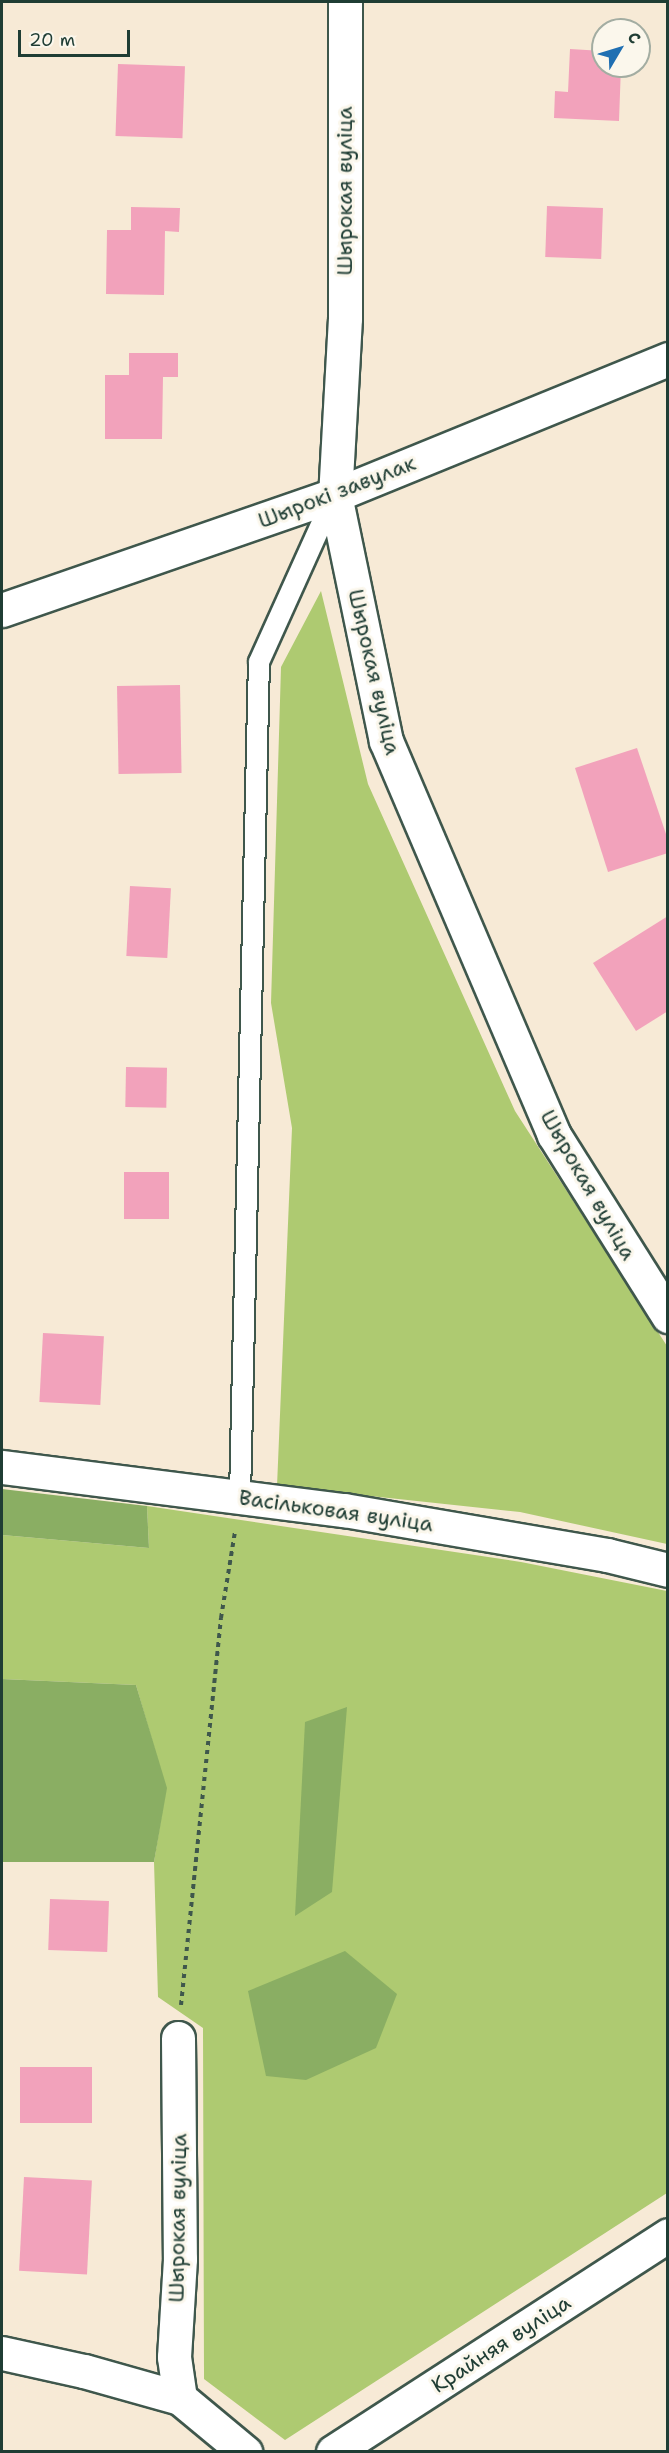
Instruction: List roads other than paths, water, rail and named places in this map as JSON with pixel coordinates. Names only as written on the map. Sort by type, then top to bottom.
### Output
[{"type":"street","name":"Шырокая вуліца","points":[[345,2],[345,318],[334,495],[386,741],[554,1135],[666,1309]]},
{"type":"street","name":"Шырокі завулак","points":[[2,610],[334,495],[668,359]]},
{"type":"street","name":"Васільковая вуліца","points":[[2,1467],[344,1510],[607,1555],[668,1570]]},
{"type":"street","name":"Шырокая вуліца","points":[[178,2038],[180,2259],[174,2357],[180,2398]]},
{"type":"street","name":"Крайняя вуліца","points":[[333,2451],[668,2235]]},
{"type":"street","points":[[4,2354],[180,2398],[245,2451]]},
{"type":"lane","points":[[240,1497],[259,662],[334,495]]}]
